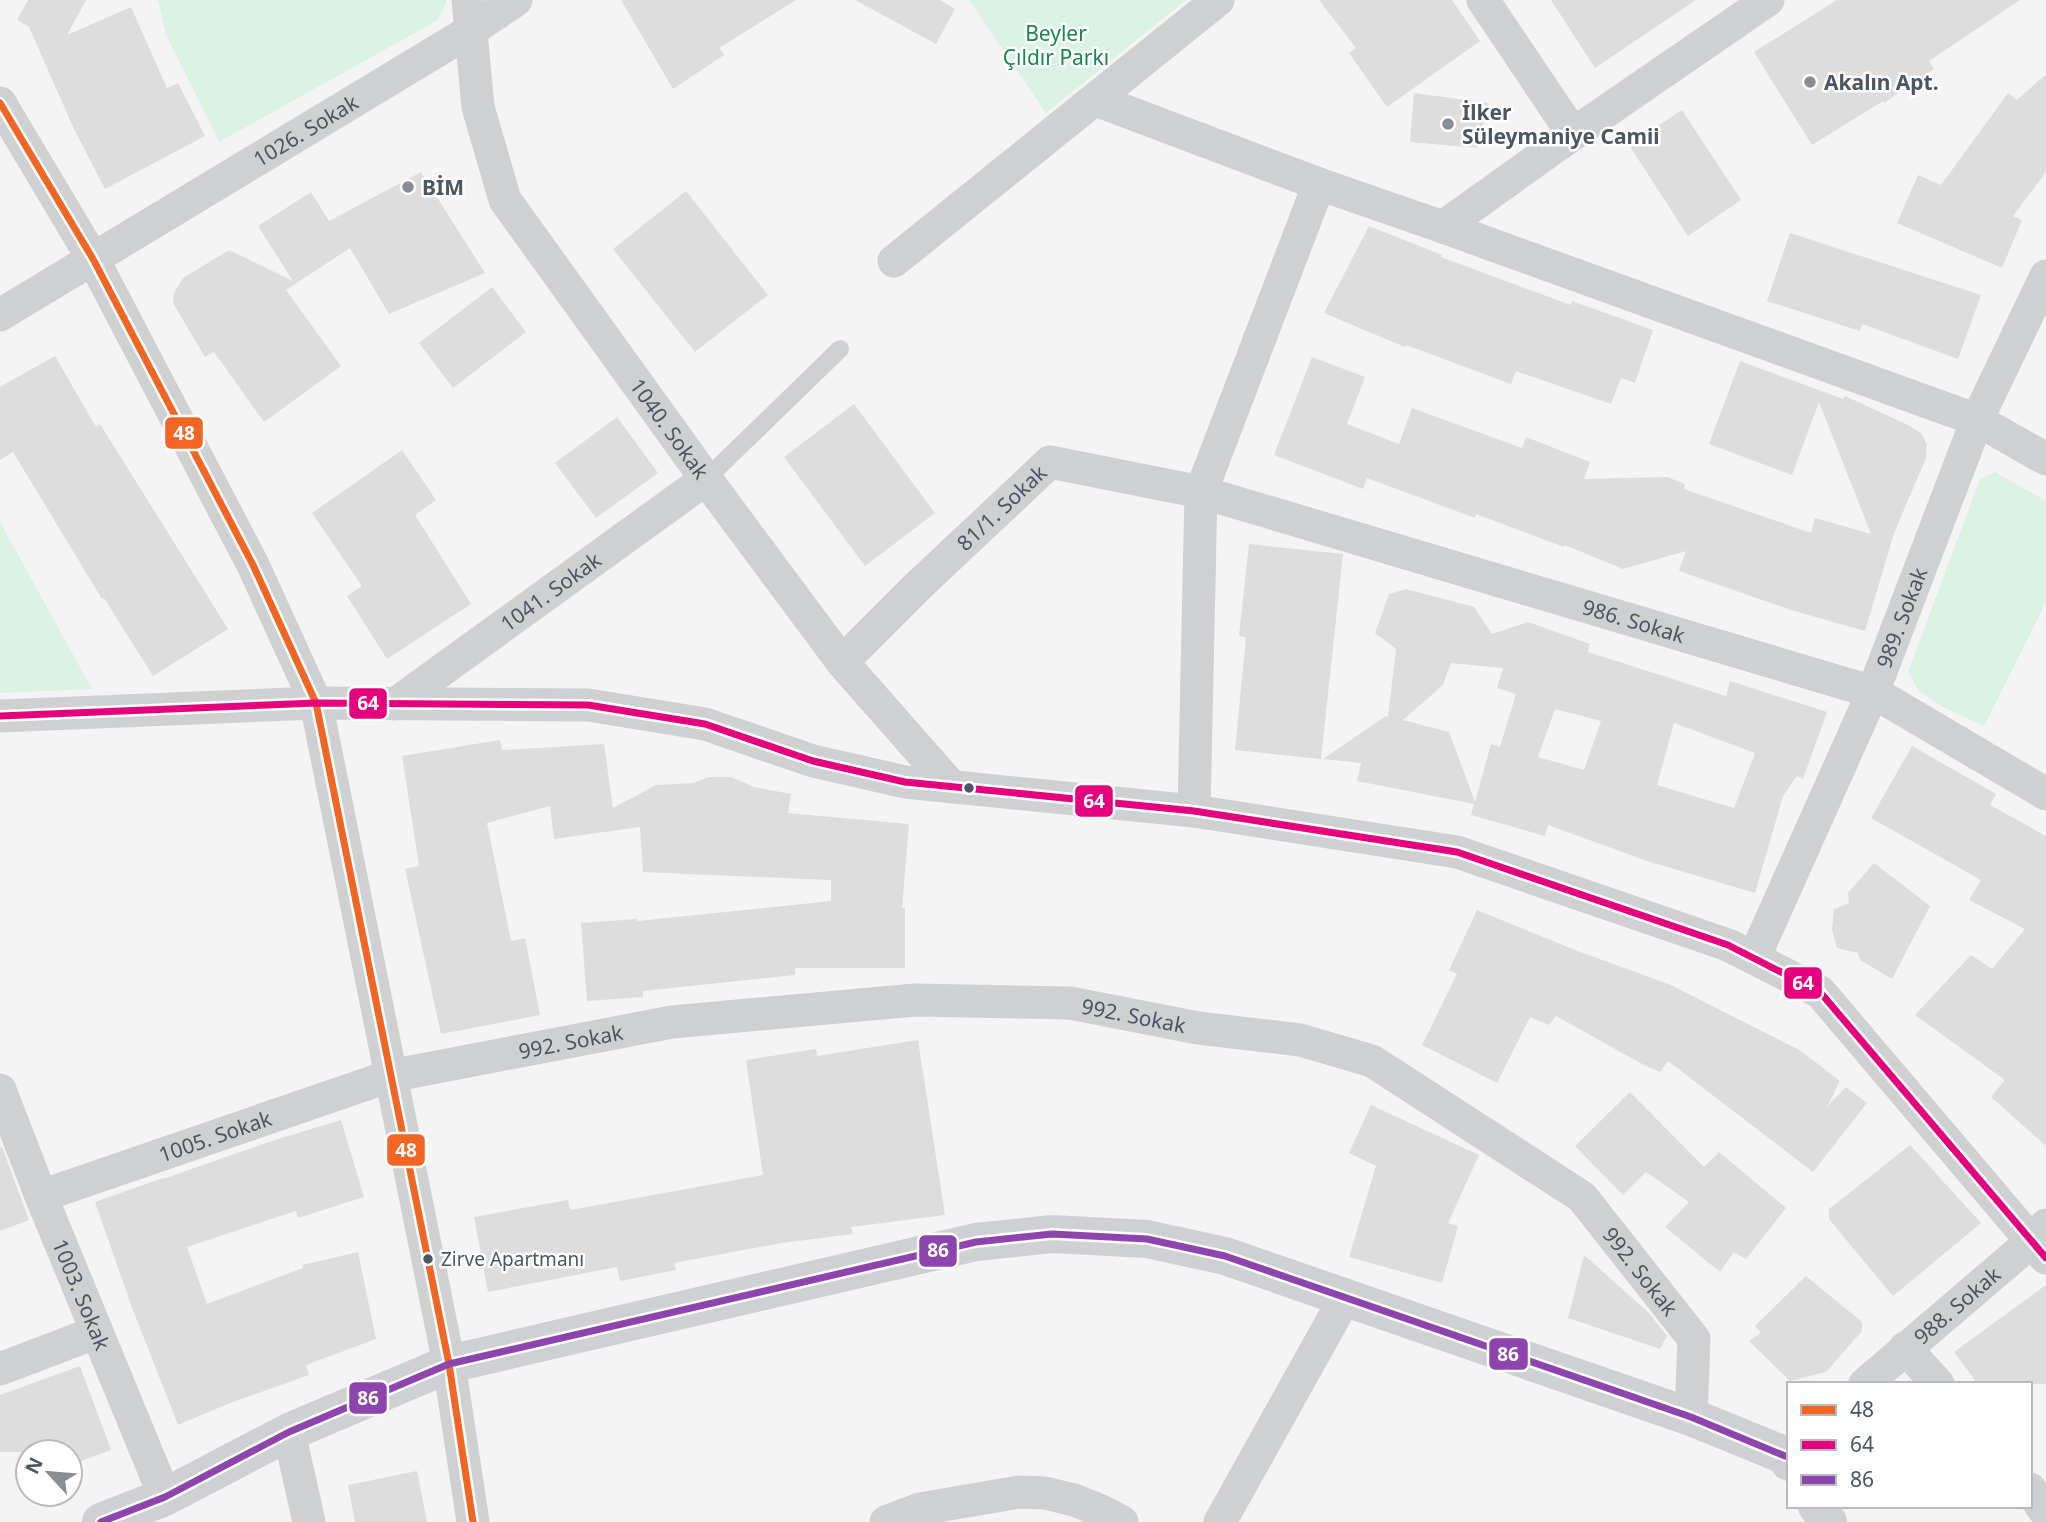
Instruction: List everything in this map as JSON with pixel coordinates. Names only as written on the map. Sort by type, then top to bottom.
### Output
[{"type":"main road","points":[[101,1522],[165,1497],[289,1432],[449,1364],[976,1242],[1052,1234],[1147,1239],[1225,1256],[1691,1417],[1787,1456]]},
{"type":"street","name":"1026. Sokak","points":[[0,315],[93,259],[469,15],[516,0]]},
{"type":"street","points":[[894,261],[1218,0]]},
{"type":"street","points":[[1483,0],[1573,134]]},
{"type":"street","points":[[1443,227],[1768,0]]},
{"type":"street","name":"1040. Sokak","points":[[469,15],[478,107],[505,200],[842,662],[952,787]]},
{"type":"street","points":[[1096,100],[1319,184],[1977,420],[2046,459]]},
{"type":"street","points":[[0,103],[93,259],[253,565],[316,704],[449,1364],[473,1522]]},
{"type":"street","points":[[1194,811],[1201,492],[1319,184]]},
{"type":"street","name":"989. Sokak","points":[[1754,958],[1873,692],[1977,420],[2046,276]]},
{"type":"street","name":"81/1. Sokak","points":[[842,662],[917,587],[1051,462],[1201,492]]},
{"type":"street","name":"1041. Sokak","points":[[395,704],[706,479]]},
{"type":"street","name":"986. Sokak","points":[[1201,492],[1873,692],[2046,794]]},
{"type":"street","points":[[0,716],[316,704],[589,705],[705,724],[813,761],[905,782],[1194,811],[1457,852],[1728,945],[1820,992],[2041,1241]]},
{"type":"street","name":"992. Sokak","points":[[390,1076],[672,1022],[915,1000],[1070,1003],[1198,1028],[1300,1040],[1372,1061],[1582,1197],[1694,1339],[1691,1417]]},
{"type":"street","name":"1005. Sokak","points":[[41,1196],[390,1076]]},
{"type":"street","name":"1003. Sokak","points":[[0,1090],[165,1497]]},
{"type":"street","name":"988. Sokak","points":[[1867,1382],[1905,1348],[2041,1241]]},
{"type":"street","points":[[1220,1522],[1345,1298]]},
{"type":"street","points":[[0,1369],[97,1332]]},
{"type":"street","points":[[1905,1348],[1936,1382]]},
{"type":"street","points":[[289,1432],[309,1522]]},
{"type":"street","points":[[886,1522],[920,1508],[1018,1492],[1045,1493],[1074,1500],[1122,1522]]},
{"type":"street","points":[[2032,1492],[2046,1513]]},
{"type":"lane","points":[[706,479],[839,349]]},
{"type":"green space","points":[[158,0],[446,0],[446,3],[438,20],[219,142],[166,35]]},
{"type":"green space","name":"Beyler Çıldır Parkı","points":[[969,0],[1186,0],[1046,113]]},
{"type":"green space","points":[[1995,472],[2046,501],[2046,602],[1984,726],[1943,707],[1919,691],[1908,672],[1980,479]]},
{"type":"green space","points":[[0,522],[92,689],[0,693]]},
{"type":"building","points":[[28,0],[86,0],[67,35],[131,7],[167,88],[178,83],[205,136],[105,189],[74,129],[29,27],[17,20]]},
{"type":"building","points":[[621,0],[796,0],[719,48],[724,55],[673,89]]},
{"type":"building","points":[[855,0],[940,0],[955,9],[936,44]]},
{"type":"building","points":[[1319,0],[1452,0],[1480,41],[1387,107],[1349,53],[1356,48]]},
{"type":"building","points":[[1551,0],[1696,0],[1595,68]]},
{"type":"building","points":[[1837,0],[2020,0],[1929,61],[1934,69],[1884,103],[1883,101],[1812,145],[1754,52]]},
{"type":"building","points":[[2046,74],[2046,172],[2013,216],[2022,220],[2002,268],[1897,223],[1918,175],[1941,185],[2008,93],[2017,100]]},
{"type":"building","name":"İlker Süleymaniye Camii","points":[[1414,93],[1488,103],[1478,148],[1410,142]]},
{"type":"building","points":[[1682,110],[1741,200],[1688,236],[1629,145]]},
{"type":"building","points":[[421,172],[485,273],[389,314],[350,248],[286,290],[341,366],[264,422],[214,352],[205,357],[173,303],[174,293],[183,278],[229,250],[293,281],[258,226],[311,192],[329,221]]},
{"type":"building","points":[[686,191],[768,295],[695,352],[613,249]]},
{"type":"building","points":[[1369,226],[1442,255],[1441,257],[1571,305],[1572,301],[1653,330],[1635,383],[1621,378],[1611,404],[1516,371],[1511,384],[1406,345],[1405,347],[1324,313]]},
{"type":"building","points":[[1790,233],[1981,295],[1958,359],[1862,324],[1860,331],[1767,301]]},
{"type":"building","points":[[492,287],[526,332],[453,388],[419,343]]},
{"type":"building","points":[[55,356],[96,427],[100,424],[228,629],[153,676],[104,598],[102,599],[13,452],[0,460],[0,387]]},
{"type":"building","points":[[1312,357],[1365,377],[1347,424],[1399,444],[1412,408],[1522,448],[1526,437],[1590,462],[1584,479],[1667,477],[1685,484],[1684,489],[1811,533],[1815,518],[1871,534],[1819,402],[1792,475],[1709,444],[1740,361],[1843,399],[1845,396],[1908,425],[1921,433],[1927,444],[1926,458],[1894,533],[1865,631],[1791,610],[1679,571],[1686,551],[1623,569],[1565,545],[1564,547],[1476,514],[1475,518],[1367,478],[1363,489],[1274,455]]},
{"type":"building","points":[[854,404],[935,513],[865,566],[784,457]]},
{"type":"building","points":[[617,417],[658,473],[596,518],[555,463]]},
{"type":"building","points":[[402,450],[436,500],[415,515],[471,604],[387,659],[347,596],[362,586],[312,513]]},
{"type":"building","points":[[1249,544],[1343,554],[1321,759],[1235,750],[1246,637],[1239,636]]},
{"type":"building","points":[[1406,589],[1474,607],[1492,634],[1528,622],[1590,644],[1588,652],[1726,696],[1730,681],[1827,712],[1803,779],[1797,776],[1783,796],[1755,893],[1647,861],[1548,825],[1545,836],[1471,815],[1474,804],[1357,781],[1361,763],[1323,759],[1388,717],[1396,649],[1375,633],[1389,594]],"holes":[[[1451,663],[1503,668],[1497,688],[1516,694],[1500,747],[1491,744],[1475,802],[1449,732],[1403,720],[1443,685]],[[1555,709],[1601,721],[1584,770],[1538,757]],[[1674,723],[1755,753],[1734,808],[1657,785]]]},
{"type":"building","points":[[500,740],[502,750],[604,744],[613,808],[656,785],[693,783],[709,777],[731,777],[754,787],[791,794],[788,813],[909,824],[902,908],[905,908],[905,968],[795,968],[795,975],[643,991],[643,997],[587,1001],[581,923],[638,921],[831,901],[831,880],[643,872],[640,827],[554,839],[550,806],[487,823],[511,941],[525,938],[540,1015],[441,1034],[405,869],[419,866],[402,756]]},
{"type":"building","points":[[1912,746],[1996,794],[1990,805],[2046,836],[2046,1146],[1991,1097],[2005,1080],[1915,1015],[1971,955],[1992,969],[2025,929],[1969,900],[1981,880],[1871,818]]},
{"type":"building","points":[[1874,863],[1930,906],[1892,979],[1860,960],[1858,953],[1837,948],[1832,929],[1834,909],[1849,903],[1848,893]]},
{"type":"building","points":[[1477,910],[1671,985],[1801,1051],[1840,1081],[1827,1107],[1846,1087],[1867,1103],[1813,1172],[1668,1061],[1660,1072],[1556,1016],[1549,1025],[1530,1017],[1497,1083],[1422,1045],[1457,974],[1449,970]]},
{"type":"building","points":[[918,1040],[945,1215],[851,1227],[853,1234],[782,1243],[674,1263],[676,1270],[620,1281],[617,1267],[488,1292],[474,1217],[568,1200],[570,1210],[763,1175],[746,1060],[816,1049],[817,1056]]},
{"type":"building","points":[[1630,1092],[1704,1167],[1719,1152],[1786,1208],[1746,1259],[1734,1252],[1720,1272],[1665,1227],[1689,1202],[1646,1172],[1623,1195],[1575,1146]]},
{"type":"building","points":[[1371,1105],[1479,1155],[1448,1223],[1458,1226],[1442,1283],[1349,1257],[1376,1166],[1349,1153]]},
{"type":"building","points":[[341,1120],[364,1197],[298,1218],[296,1211],[187,1247],[207,1304],[303,1268],[302,1265],[358,1252],[376,1339],[306,1365],[309,1375],[178,1425],[131,1305],[95,1202]]},
{"type":"building","points":[[1910,1145],[1981,1223],[1893,1296],[1829,1219],[1829,1209]]},
{"type":"building","points":[[2,1147],[29,1220],[0,1231],[0,1148]]},
{"type":"building","points":[[1584,1255],[1648,1312],[1667,1336],[1660,1349],[1568,1318]]},
{"type":"building","points":[[1806,1276],[1862,1322],[1862,1331],[1826,1372],[1790,1381],[1749,1341],[1761,1333],[1755,1326]]},
{"type":"building","points":[[2046,1285],[2046,1384],[1976,1382],[1954,1352]]},
{"type":"building","points":[[80,1366],[111,1450],[84,1460],[84,1438],[14,1438],[14,1452],[0,1452],[0,1395]]},
{"type":"building","points":[[417,1471],[427,1522],[355,1522],[348,1485]]},
{"type":"transit line","name":"48","points":[[0,103],[93,259],[253,565],[316,703],[449,1364],[473,1522]]},
{"type":"transit line","name":"64","points":[[0,716],[316,703],[588,705],[705,724],[813,761],[905,782],[1194,811],[1457,852],[1728,945],[1820,992],[2046,1258]]},
{"type":"transit line","name":"86","points":[[101,1522],[165,1497],[289,1432],[449,1364],[976,1242],[1052,1234],[1147,1239],[1225,1256],[1691,1417],[1785,1456]]},
{"type":"place","name":"Akalın Apt.","points":[[1810,82]]},
{"type":"place","name":"İlker Süleymaniye Camii","points":[[1448,124]]},
{"type":"place","name":"BİM","points":[[408,187]]},
{"type":"place","name":"Zirve Apartmanı","points":[[428,1259]]}]
